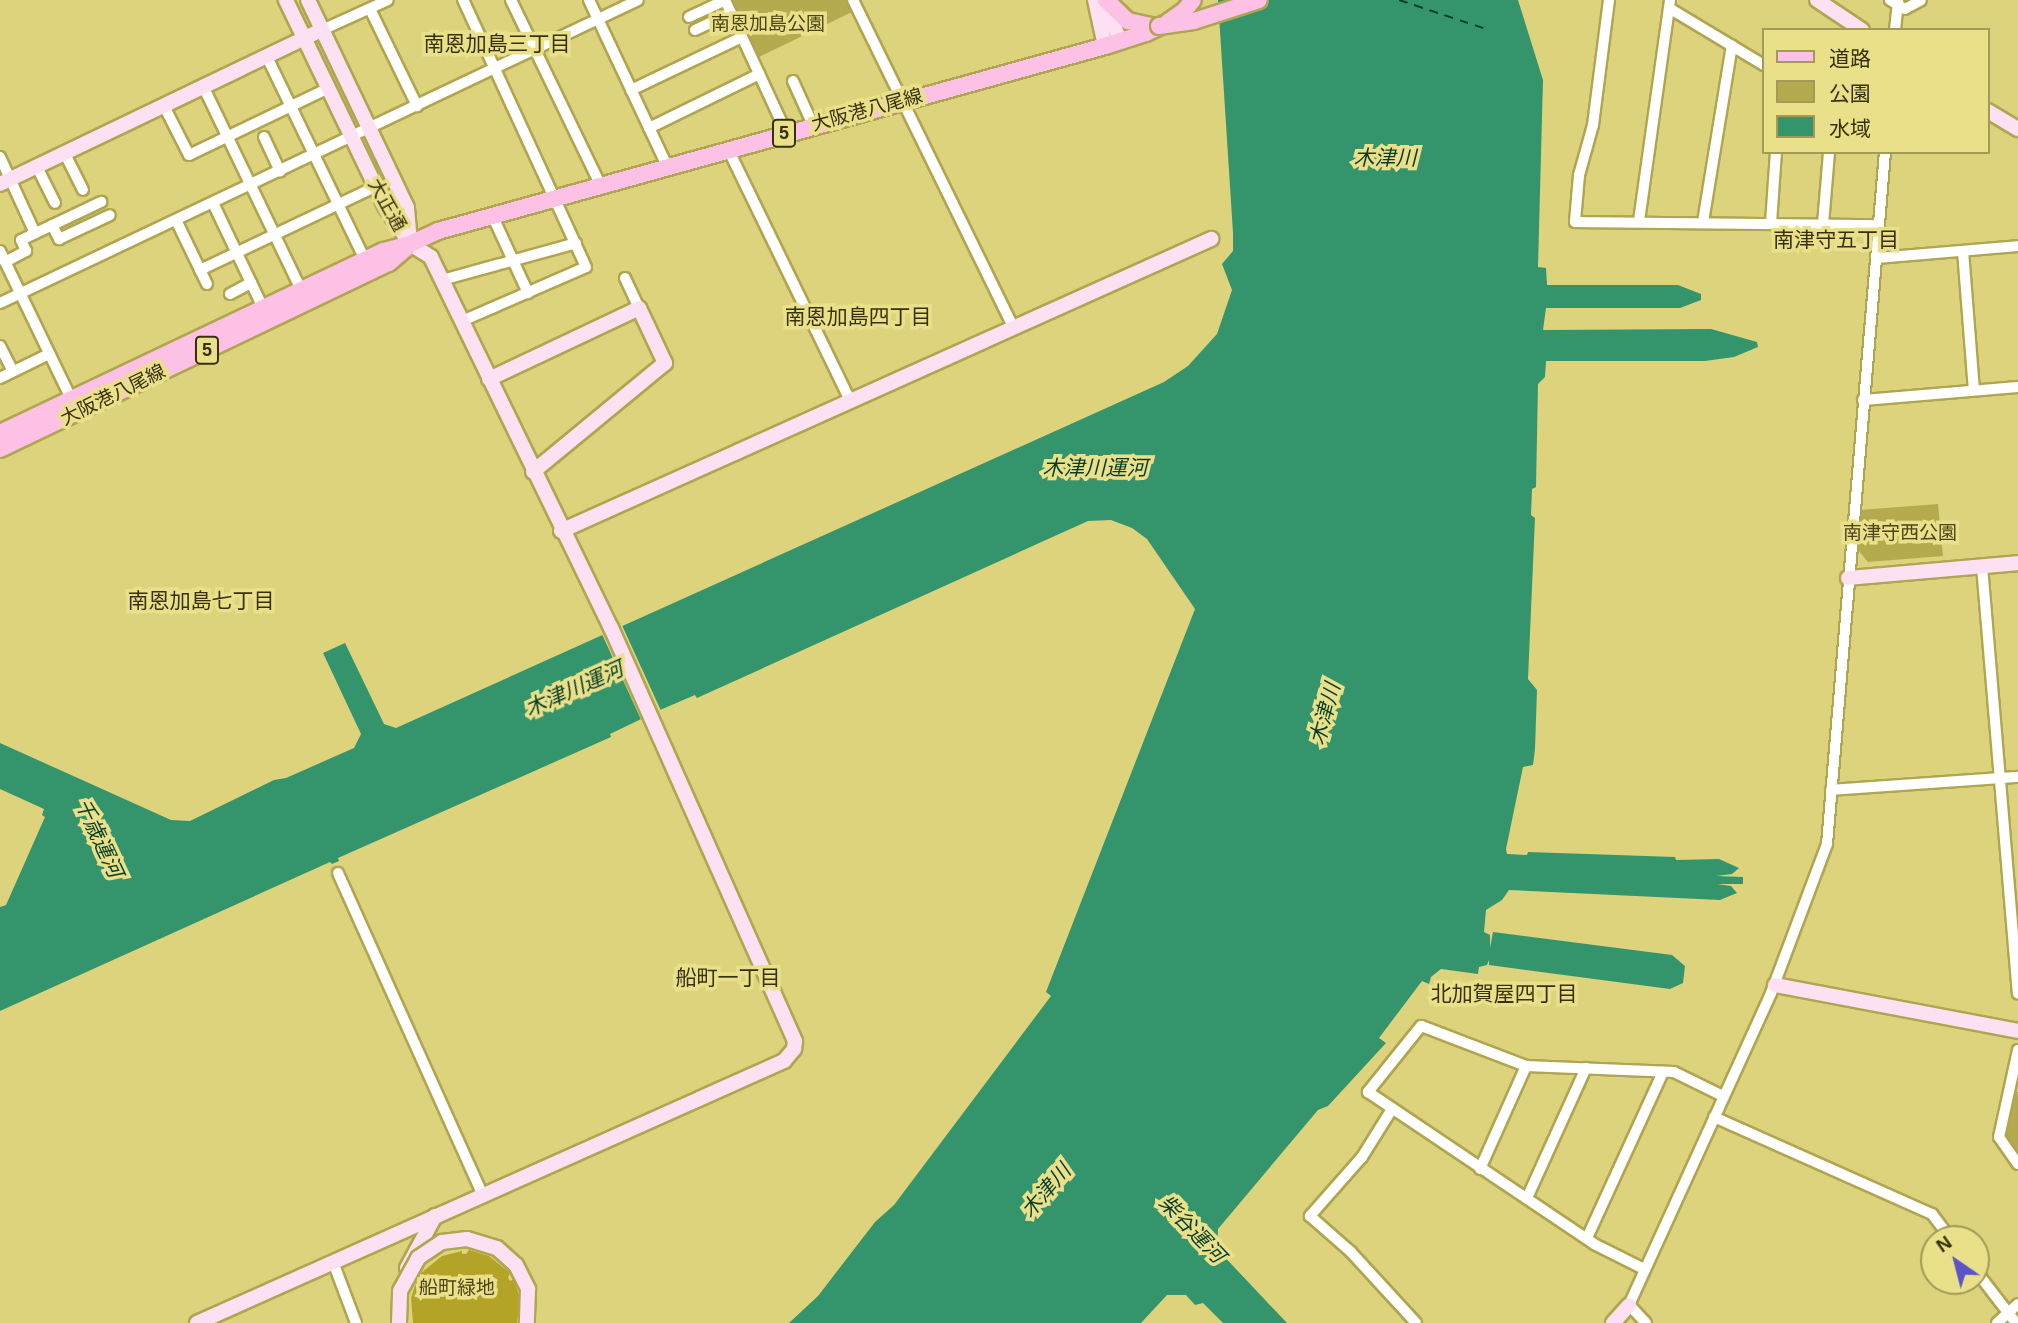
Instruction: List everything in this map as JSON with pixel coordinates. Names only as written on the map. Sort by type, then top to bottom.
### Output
[{"type":"main road","name":"大阪港八尾線","points":[[1105,0],[1129,21],[1150,26],[1174,19],[1192,0]]},
{"type":"main road","points":[[1105,0],[1125,19],[1153,27],[1194,21],[1259,0]]},
{"type":"main road","name":"大阪港八尾線","points":[[0,449],[74,405],[263,308],[365,260],[410,244],[438,230],[1159,29],[1184,10],[1192,0]]},
{"type":"main road","name":"大阪港八尾線","points":[[0,433],[74,405],[389,263],[410,244]]},
{"type":"street","name":"大正通","points":[[286,0],[375,187],[410,244]]},
{"type":"street","name":"大正通","points":[[308,0],[407,208],[410,244]]},
{"type":"street","points":[[5,182],[388,0]]},
{"type":"street","points":[[462,321],[586,267],[463,0]]},
{"type":"street","points":[[511,0],[600,184]]},
{"type":"street","points":[[589,0],[667,166]]},
{"type":"street","points":[[0,303],[638,0]]},
{"type":"street","points":[[689,17],[725,0],[786,132]]},
{"type":"street","points":[[853,0],[1013,327]]},
{"type":"street","points":[[1095,0],[1113,43]]},
{"type":"street","points":[[1105,0],[1113,43]]},
{"type":"street","points":[[1609,0],[1594,125],[1579,175],[1574,222],[1880,225]]},
{"type":"street","points":[[1817,0],[1858,28]]},
{"type":"street","points":[[1896,2],[1905,9],[1921,0]]},
{"type":"street","points":[[1895,28],[1896,2]]},
{"type":"street","points":[[1639,221],[1670,4],[1762,64]]},
{"type":"street","points":[[370,9],[417,106]]},
{"type":"street","points":[[695,30],[731,13]]},
{"type":"street","points":[[631,90],[742,37]]},
{"type":"street","points":[[1703,222],[1731,45]]},
{"type":"street","points":[[267,57],[365,260]]},
{"type":"street","points":[[649,128],[759,74]]},
{"type":"street","points":[[793,81],[813,125]]},
{"type":"street","points":[[204,88],[301,290]]},
{"type":"street","points":[[164,106],[189,155],[329,88]]},
{"type":"street","points":[[1990,112],[2018,130]]},
{"type":"street","points":[[264,137],[280,171]]},
{"type":"street","points":[[728,149],[851,402]]},
{"type":"street","points":[[65,154],[83,190]]},
{"type":"street","points":[[1771,223],[1776,154]]},
{"type":"street","points":[[1823,224],[1829,154]]},
{"type":"street","points":[[1614,1323],[1629,1305],[1775,985],[1826,849],[1885,154]]},
{"type":"street","points":[[0,157],[5,182],[35,233]]},
{"type":"street","points":[[37,167],[55,203]]},
{"type":"street","points":[[200,270],[375,187]]},
{"type":"street","points":[[74,405],[3,256],[26,251],[20,240],[101,202]]},
{"type":"street","points":[[213,203],[263,308]]},
{"type":"street","points":[[52,225],[59,239],[110,215]]},
{"type":"street","points":[[492,215],[528,293]]},
{"type":"street","points":[[176,220],[207,284]]},
{"type":"street","points":[[561,531],[1212,239]]},
{"type":"street","points":[[442,280],[576,243]]},
{"type":"street","points":[[197,1323],[784,1060],[794,1049],[793,1033],[611,628],[561,531],[429,254],[410,244]]},
{"type":"street","points":[[1876,258],[2018,246]]},
{"type":"street","points":[[1963,251],[1975,390]]},
{"type":"street","points":[[533,472],[665,363],[625,278]]},
{"type":"street","points":[[230,294],[251,283]]},
{"type":"street","points":[[489,379],[639,308]]},
{"type":"street","points":[[0,346],[13,371]]},
{"type":"street","points":[[0,378],[50,354]]},
{"type":"street","points":[[1863,400],[2018,387]]},
{"type":"street","points":[[1848,578],[2018,563]]},
{"type":"street","points":[[1982,566],[1998,778],[2013,906],[2018,993]]},
{"type":"street","points":[[1831,790],[2018,777]]},
{"type":"street","points":[[338,873],[483,1195]]},
{"type":"street","points":[[1775,985],[2018,1031]]},
{"type":"street","points":[[1644,1269],[1587,1238],[1480,1170],[1368,1092],[1421,1026],[1526,1066],[1674,1072],[1723,1096]]},
{"type":"street","points":[[2018,1050],[1999,1137],[2018,1164]]},
{"type":"street","points":[[1480,1170],[1526,1066]]},
{"type":"street","points":[[1527,1198],[1586,1068]]},
{"type":"street","points":[[1587,1238],[1663,1072]]},
{"type":"street","points":[[1392,1109],[1362,1157],[1311,1216],[1351,1252],[1416,1323]]},
{"type":"street","points":[[1714,1117],[1932,1214],[1940,1225]]},
{"type":"street","points":[[399,1323],[399,1288],[411,1259],[435,1216]]},
{"type":"street","points":[[399,1323],[400,1294],[418,1259],[442,1244],[468,1240],[498,1249],[517,1266],[529,1290],[528,1323]]},
{"type":"street","points":[[333,1262],[356,1323]]},
{"type":"street","points":[[1990,1290],[2012,1319]]},
{"type":"street","points":[[2012,1319],[2018,1304]]},
{"type":"street","points":[[1629,1305],[1646,1323]]},
{"type":"street","points":[[1997,1323],[2012,1319]]},
{"type":"green space","name":"南恩加島公園","points":[[730,0],[848,0],[854,11],[757,58]]},
{"type":"green space","name":"南津守西公園","points":[[1938,504],[1943,556],[1868,562],[1858,550],[1860,510]]},
{"type":"green space","points":[[2012,1091],[2018,1092],[2018,1158],[2001,1136]]},
{"type":"green space","name":"船町緑地","points":[[469,1250],[489,1256],[510,1273],[510,1281],[514,1279],[520,1299],[517,1323],[413,1323],[411,1298],[416,1282],[419,1283],[422,1279],[419,1277],[421,1273],[442,1256],[462,1251],[462,1254],[466,1254]]},
{"type":"water","points":[[1218,0],[1518,0],[1543,80],[1538,267],[1546,268],[1547,285],[1678,285],[1701,294],[1701,300],[1680,308],[1546,308],[1543,330],[1711,329],[1757,342],[1758,347],[1734,357],[1705,361],[1546,361],[1545,377],[1538,384],[1536,487],[1532,489],[1531,515],[1535,518],[1528,679],[1537,690],[1535,749],[1533,765],[1523,767],[1506,849],[1507,854],[1527,855],[1528,852],[1675,857],[1676,860],[1719,859],[1739,868],[1732,874],[1716,876],[1743,877],[1743,884],[1717,884],[1731,886],[1737,893],[1720,900],[1509,890],[1502,900],[1486,910],[1484,932],[1490,935],[1490,948],[1493,932],[1672,955],[1685,966],[1683,983],[1670,989],[1489,965],[1489,960],[1487,965],[1479,967],[1478,974],[1441,969],[1431,977],[1429,984],[1422,981],[1379,1038],[1386,1043],[1328,1106],[1318,1110],[1218,1229],[1217,1249],[1287,1323],[1223,1323],[1203,1303],[1195,1305],[1186,1295],[1167,1295],[1141,1323],[789,1323],[818,1296],[875,1222],[894,1205],[1051,996],[1046,992],[1195,609],[1147,539],[1132,528],[1111,520],[1088,521],[697,698],[695,695],[660,710],[610,734],[611,737],[0,1011],[0,907],[6,905],[45,817],[42,815],[44,809],[0,789],[0,743],[171,820],[190,821],[274,780],[286,778],[354,748],[361,734],[323,653],[345,643],[384,724],[396,728],[1164,382],[1188,366],[1217,334],[1232,290],[1222,264],[1233,251],[1233,233]]},
{"type":"pier","points":[[621,623],[662,713],[643,724],[601,632]]},
{"type":"ferry route","points":[[1399,0],[1483,28]]},
{"type":"district","name":"南恩加島三丁目","points":[[497,44]]},
{"type":"district","name":"南津守五丁目","points":[[1836,240]]},
{"type":"district","name":"南恩加島四丁目","points":[[858,317]]},
{"type":"district","name":"南恩加島七丁目","points":[[201,601]]},
{"type":"district","name":"船町一丁目","points":[[728,978]]},
{"type":"district","name":"北加賀屋四丁目","points":[[1504,994]]},
{"type":"water label","name":"木津川","points":[[1385,158]]},
{"type":"water label","name":"木津川運河","points":[[1095,468]]},
{"type":"water label","name":"木津川運河","points":[[574,689]]},
{"type":"water label","name":"木津川","points":[[1325,714]]},
{"type":"water label","name":"千歳運河","points":[[99,838]]},
{"type":"water label","name":"木津川","points":[[1046,1191]]},
{"type":"water label","name":"柴谷運河","points":[[1192,1229]]}]
